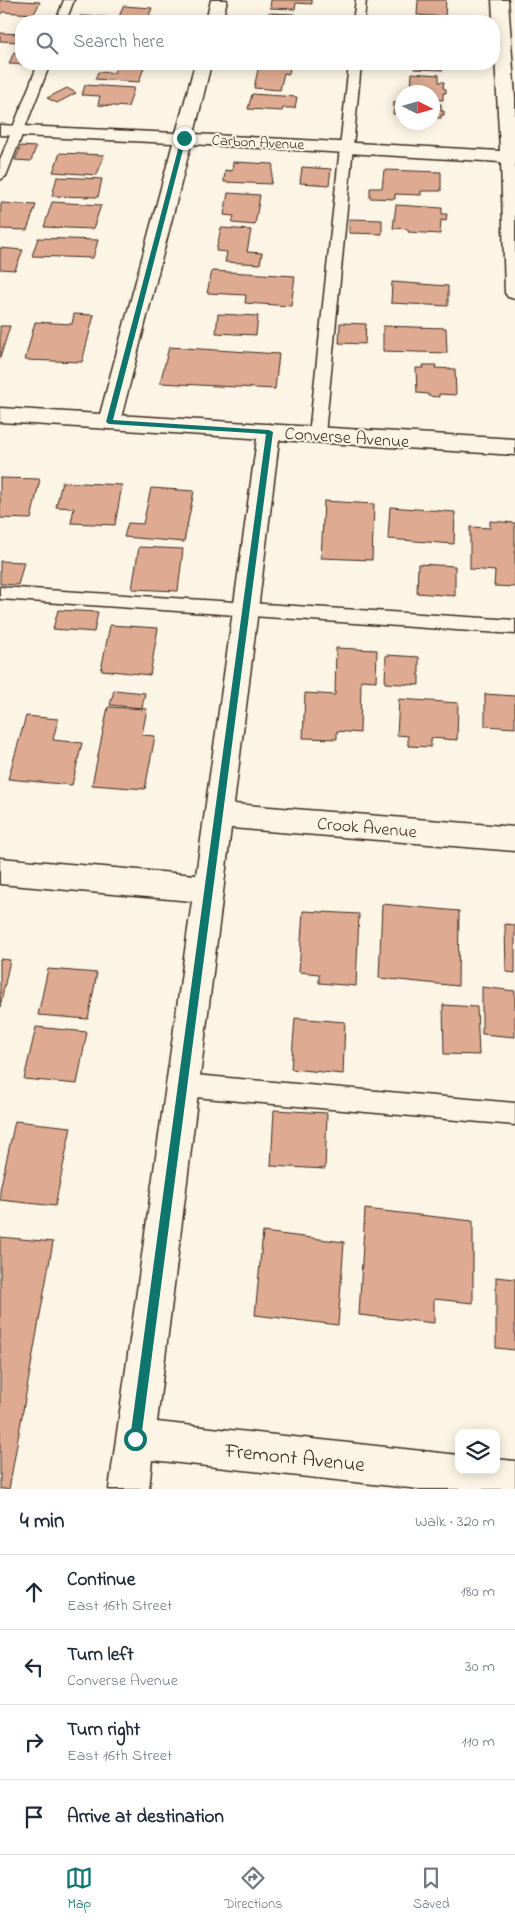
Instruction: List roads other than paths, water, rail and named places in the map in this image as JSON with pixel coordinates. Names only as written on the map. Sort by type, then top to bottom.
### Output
[{"type":"street","points":[[215,15],[219,0]]},
{"type":"street","points":[[500,0],[513,157],[515,293]]},
{"type":"street","points":[[109,422],[201,70]]},
{"type":"street","name":"Carbon Avenue","points":[[9,130],[346,146],[513,157]]},
{"type":"street","name":"Converse Avenue","points":[[0,415],[515,447]]},
{"type":"street","points":[[129,1489],[269,432]]},
{"type":"street","name":"Crook Avenue","points":[[219,815],[515,839]]},
{"type":"street","points":[[0,871],[209,889]]},
{"type":"street","name":"Fremont Avenue","points":[[135,1439],[515,1480]]},
{"type":"lane","points":[[64,15],[70,0]]},
{"type":"lane","points":[[360,15],[361,0]]},
{"type":"lane","points":[[0,176],[9,130],[41,70]]},
{"type":"lane","points":[[317,434],[354,70]]},
{"type":"lane","points":[[0,593],[515,628]]},
{"type":"lane","points":[[183,1085],[515,1114]]}]
